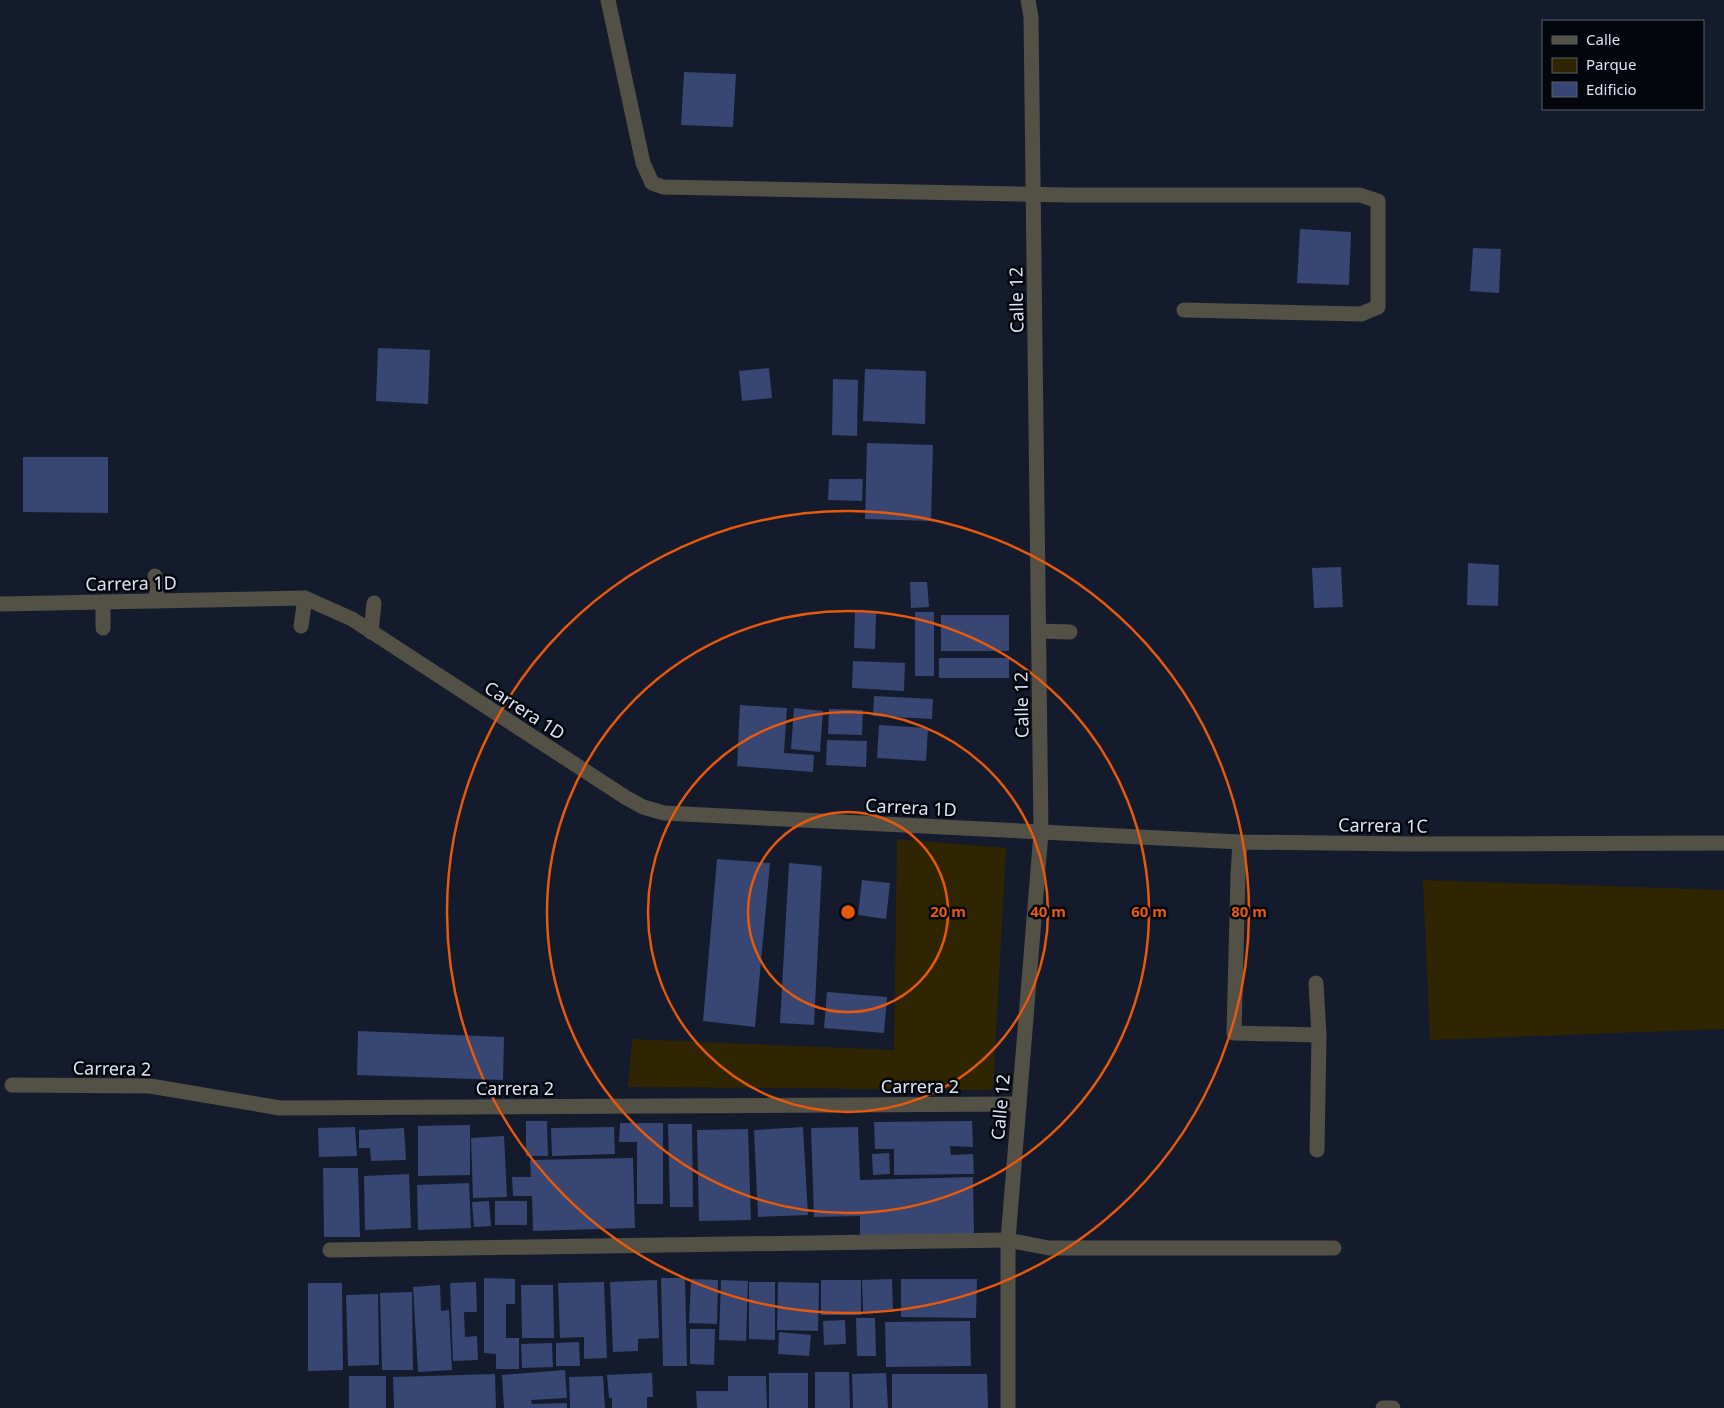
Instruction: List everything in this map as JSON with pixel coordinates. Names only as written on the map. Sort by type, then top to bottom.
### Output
[{"type":"street","points":[[608,0],[643,163],[652,183],[664,187],[1068,195],[1360,195],[1378,201],[1378,307],[1361,314],[1184,310]]},
{"type":"street","name":"Calle 12","points":[[1008,1408],[1008,1240],[1041,833],[1031,17],[1028,0]]},
{"type":"street","points":[[156,576],[157,601]]},
{"type":"street","points":[[302,626],[306,598]]},
{"type":"street","name":"Carrera 1D","points":[[0,604],[306,598],[352,619],[643,807],[664,813],[1041,833]]},
{"type":"street","points":[[103,602],[103,628]]},
{"type":"street","points":[[371,632],[374,603]]},
{"type":"street","points":[[1039,631],[1070,632]]},
{"type":"street","name":"Carrera 1C","points":[[1041,833],[1240,842],[1410,844],[1724,843]]},
{"type":"street","points":[[1240,842],[1234,1033],[1318,1035]]},
{"type":"street","points":[[1316,983],[1318,1035],[1317,1150]]},
{"type":"street","name":"Carrera 2","points":[[12,1085],[150,1086],[280,1108],[1019,1104]]},
{"type":"street","points":[[330,1250],[1008,1240],[1049,1248],[1334,1248]]},
{"type":"street","points":[[1382,1408],[1393,1408]]},
{"type":"green space","points":[[897,839],[1006,848],[993,1090],[628,1087],[632,1039],[894,1050]]},
{"type":"green space","points":[[1423,880],[1724,890],[1724,1029],[1430,1040]]},
{"type":"building","points":[[684,72],[736,74],[733,127],[681,125]]},
{"type":"building","points":[[1300,229],[1351,232],[1349,285],[1297,283]]},
{"type":"building","points":[[1473,248],[1501,249],[1499,293],[1470,291]]},
{"type":"building","points":[[378,348],[430,350],[428,404],[376,401]]},
{"type":"building","points":[[769,368],[772,398],[742,401],[739,371]]},
{"type":"building","points":[[865,369],[926,371],[925,424],[863,421]]},
{"type":"building","points":[[833,379],[858,380],[857,436],[832,435]]},
{"type":"building","points":[[867,443],[933,445],[931,521],[865,519]]},
{"type":"building","points":[[23,457],[108,457],[108,513],[23,512]]},
{"type":"building","points":[[829,479],[863,479],[862,501],[828,500]]},
{"type":"building","points":[[1468,563],[1499,565],[1498,606],[1467,605]]},
{"type":"building","points":[[1341,567],[1343,607],[1314,608],[1312,568]]},
{"type":"building","points":[[910,582],[927,582],[929,607],[911,608]]},
{"type":"building","points":[[855,612],[876,613],[875,649],[854,648]]},
{"type":"building","points":[[915,612],[934,612],[934,676],[915,676]]},
{"type":"building","points":[[941,615],[1009,615],[1009,651],[941,651]]},
{"type":"building","points":[[939,658],[1009,658],[1009,678],[939,678]]},
{"type":"building","points":[[853,661],[905,663],[904,691],[852,688]]},
{"type":"building","points":[[874,696],[933,699],[932,719],[873,716]]},
{"type":"building","points":[[740,705],[787,708],[784,753],[814,755],[813,772],[737,766]]},
{"type":"building","points":[[794,708],[823,711],[820,752],[791,749]]},
{"type":"building","points":[[829,709],[863,710],[862,735],[828,734]]},
{"type":"building","points":[[879,725],[928,728],[926,761],[877,758]]},
{"type":"building","points":[[827,740],[867,741],[866,767],[826,765]]},
{"type":"building","points":[[717,859],[770,863],[755,1027],[703,1021]]},
{"type":"building","points":[[789,863],[822,866],[814,1025],[780,1023]]},
{"type":"building","points":[[862,880],[890,883],[886,919],[858,915]]},
{"type":"building","points":[[827,992],[887,997],[884,1033],[824,1028]]},
{"type":"building","points":[[358,1031],[504,1037],[503,1080],[357,1075]]},
{"type":"building","points":[[526,1121],[547,1121],[548,1156],[526,1156]]},
{"type":"building","points":[[972,1121],[973,1147],[950,1146],[951,1155],[973,1154],[974,1174],[894,1175],[894,1149],[875,1149],[874,1122]]},
{"type":"building","points":[[620,1123],[663,1123],[663,1204],[637,1204],[637,1142],[619,1142]]},
{"type":"building","points":[[668,1124],[692,1124],[693,1207],[670,1207]]},
{"type":"building","points":[[470,1125],[470,1175],[418,1176],[418,1126]]},
{"type":"building","points":[[355,1127],[357,1156],[319,1157],[318,1128]]},
{"type":"building","points":[[614,1127],[615,1154],[552,1156],[551,1128]]},
{"type":"building","points":[[803,1127],[808,1215],[758,1217],[754,1130]]},
{"type":"building","points":[[858,1127],[860,1180],[973,1177],[974,1236],[860,1237],[860,1216],[814,1217],[811,1128]]},
{"type":"building","points":[[404,1128],[406,1160],[371,1161],[370,1148],[359,1148],[359,1130]]},
{"type":"building","points":[[748,1129],[751,1220],[699,1221],[697,1130]]},
{"type":"building","points":[[504,1136],[507,1197],[473,1198],[471,1138]]},
{"type":"building","points":[[889,1153],[890,1174],[873,1175],[872,1154]]},
{"type":"building","points":[[633,1158],[635,1228],[533,1231],[532,1196],[513,1196],[512,1177],[531,1177],[530,1160]]},
{"type":"building","points":[[323,1168],[358,1168],[360,1237],[324,1237]]},
{"type":"building","points":[[409,1174],[411,1228],[365,1230],[364,1176]]},
{"type":"building","points":[[469,1183],[471,1228],[418,1230],[417,1185]]},
{"type":"building","points":[[489,1201],[491,1226],[474,1227],[472,1202]]},
{"type":"building","points":[[495,1201],[527,1201],[527,1225],[495,1225]]},
{"type":"building","points":[[484,1278],[515,1279],[515,1304],[506,1304],[506,1338],[519,1338],[519,1369],[496,1369],[496,1354],[484,1353]]},
{"type":"building","points":[[661,1278],[685,1278],[687,1366],[663,1366]]},
{"type":"building","points":[[691,1279],[718,1280],[717,1324],[689,1323]]},
{"type":"building","points":[[892,1279],[893,1312],[863,1312],[862,1280]]},
{"type":"building","points":[[901,1279],[977,1279],[976,1318],[901,1317]]},
{"type":"building","points":[[657,1280],[659,1338],[638,1339],[638,1351],[613,1352],[610,1282]]},
{"type":"building","points":[[721,1280],[748,1281],[746,1341],[719,1340]]},
{"type":"building","points":[[821,1280],[861,1280],[861,1315],[821,1315]]},
{"type":"building","points":[[476,1282],[477,1312],[464,1312],[465,1337],[477,1336],[478,1360],[453,1361],[450,1283]]},
{"type":"building","points":[[604,1282],[607,1358],[584,1359],[584,1337],[560,1338],[558,1283]]},
{"type":"building","points":[[749,1282],[775,1282],[775,1340],[749,1339]]},
{"type":"building","points":[[778,1282],[819,1283],[818,1331],[777,1330]]},
{"type":"building","points":[[308,1283],[342,1283],[343,1370],[308,1371]]},
{"type":"building","points":[[440,1285],[441,1311],[449,1310],[452,1370],[418,1372],[413,1287]]},
{"type":"building","points":[[521,1285],[553,1285],[554,1338],[522,1338]]},
{"type":"building","points":[[412,1292],[413,1370],[382,1370],[380,1293]]},
{"type":"building","points":[[378,1294],[379,1365],[348,1366],[346,1295]]},
{"type":"building","points":[[856,1318],[875,1318],[876,1356],[857,1356]]},
{"type":"building","points":[[845,1320],[846,1344],[824,1345],[823,1321]]},
{"type":"building","points":[[970,1321],[971,1366],[886,1367],[885,1322]]},
{"type":"building","points":[[690,1329],[715,1329],[714,1365],[690,1364]]},
{"type":"building","points":[[779,1332],[811,1335],[809,1356],[778,1354]]},
{"type":"building","points":[[579,1342],[580,1366],[556,1366],[556,1343]]},
{"type":"building","points":[[552,1343],[553,1367],[522,1368],[521,1344]]},
{"type":"building","points":[[565,1370],[567,1398],[531,1400],[532,1404],[567,1403],[567,1408],[504,1408],[502,1375]]},
{"type":"building","points":[[815,1372],[849,1372],[850,1408],[815,1408]]},
{"type":"building","points":[[652,1373],[653,1397],[647,1397],[647,1408],[612,1408],[607,1375]]},
{"type":"building","points":[[769,1373],[808,1373],[808,1408],[769,1408]]},
{"type":"building","points":[[886,1373],[888,1408],[853,1408],[852,1374]]},
{"type":"building","points":[[495,1374],[496,1408],[394,1408],[393,1377]]},
{"type":"building","points":[[892,1374],[987,1374],[988,1408],[892,1408]]},
{"type":"building","points":[[349,1376],[386,1376],[386,1408],[349,1408]]},
{"type":"building","points":[[603,1376],[605,1408],[570,1408],[569,1377]]},
{"type":"building","points":[[728,1376],[766,1376],[767,1408],[697,1408],[696,1391],[728,1391]]}]
